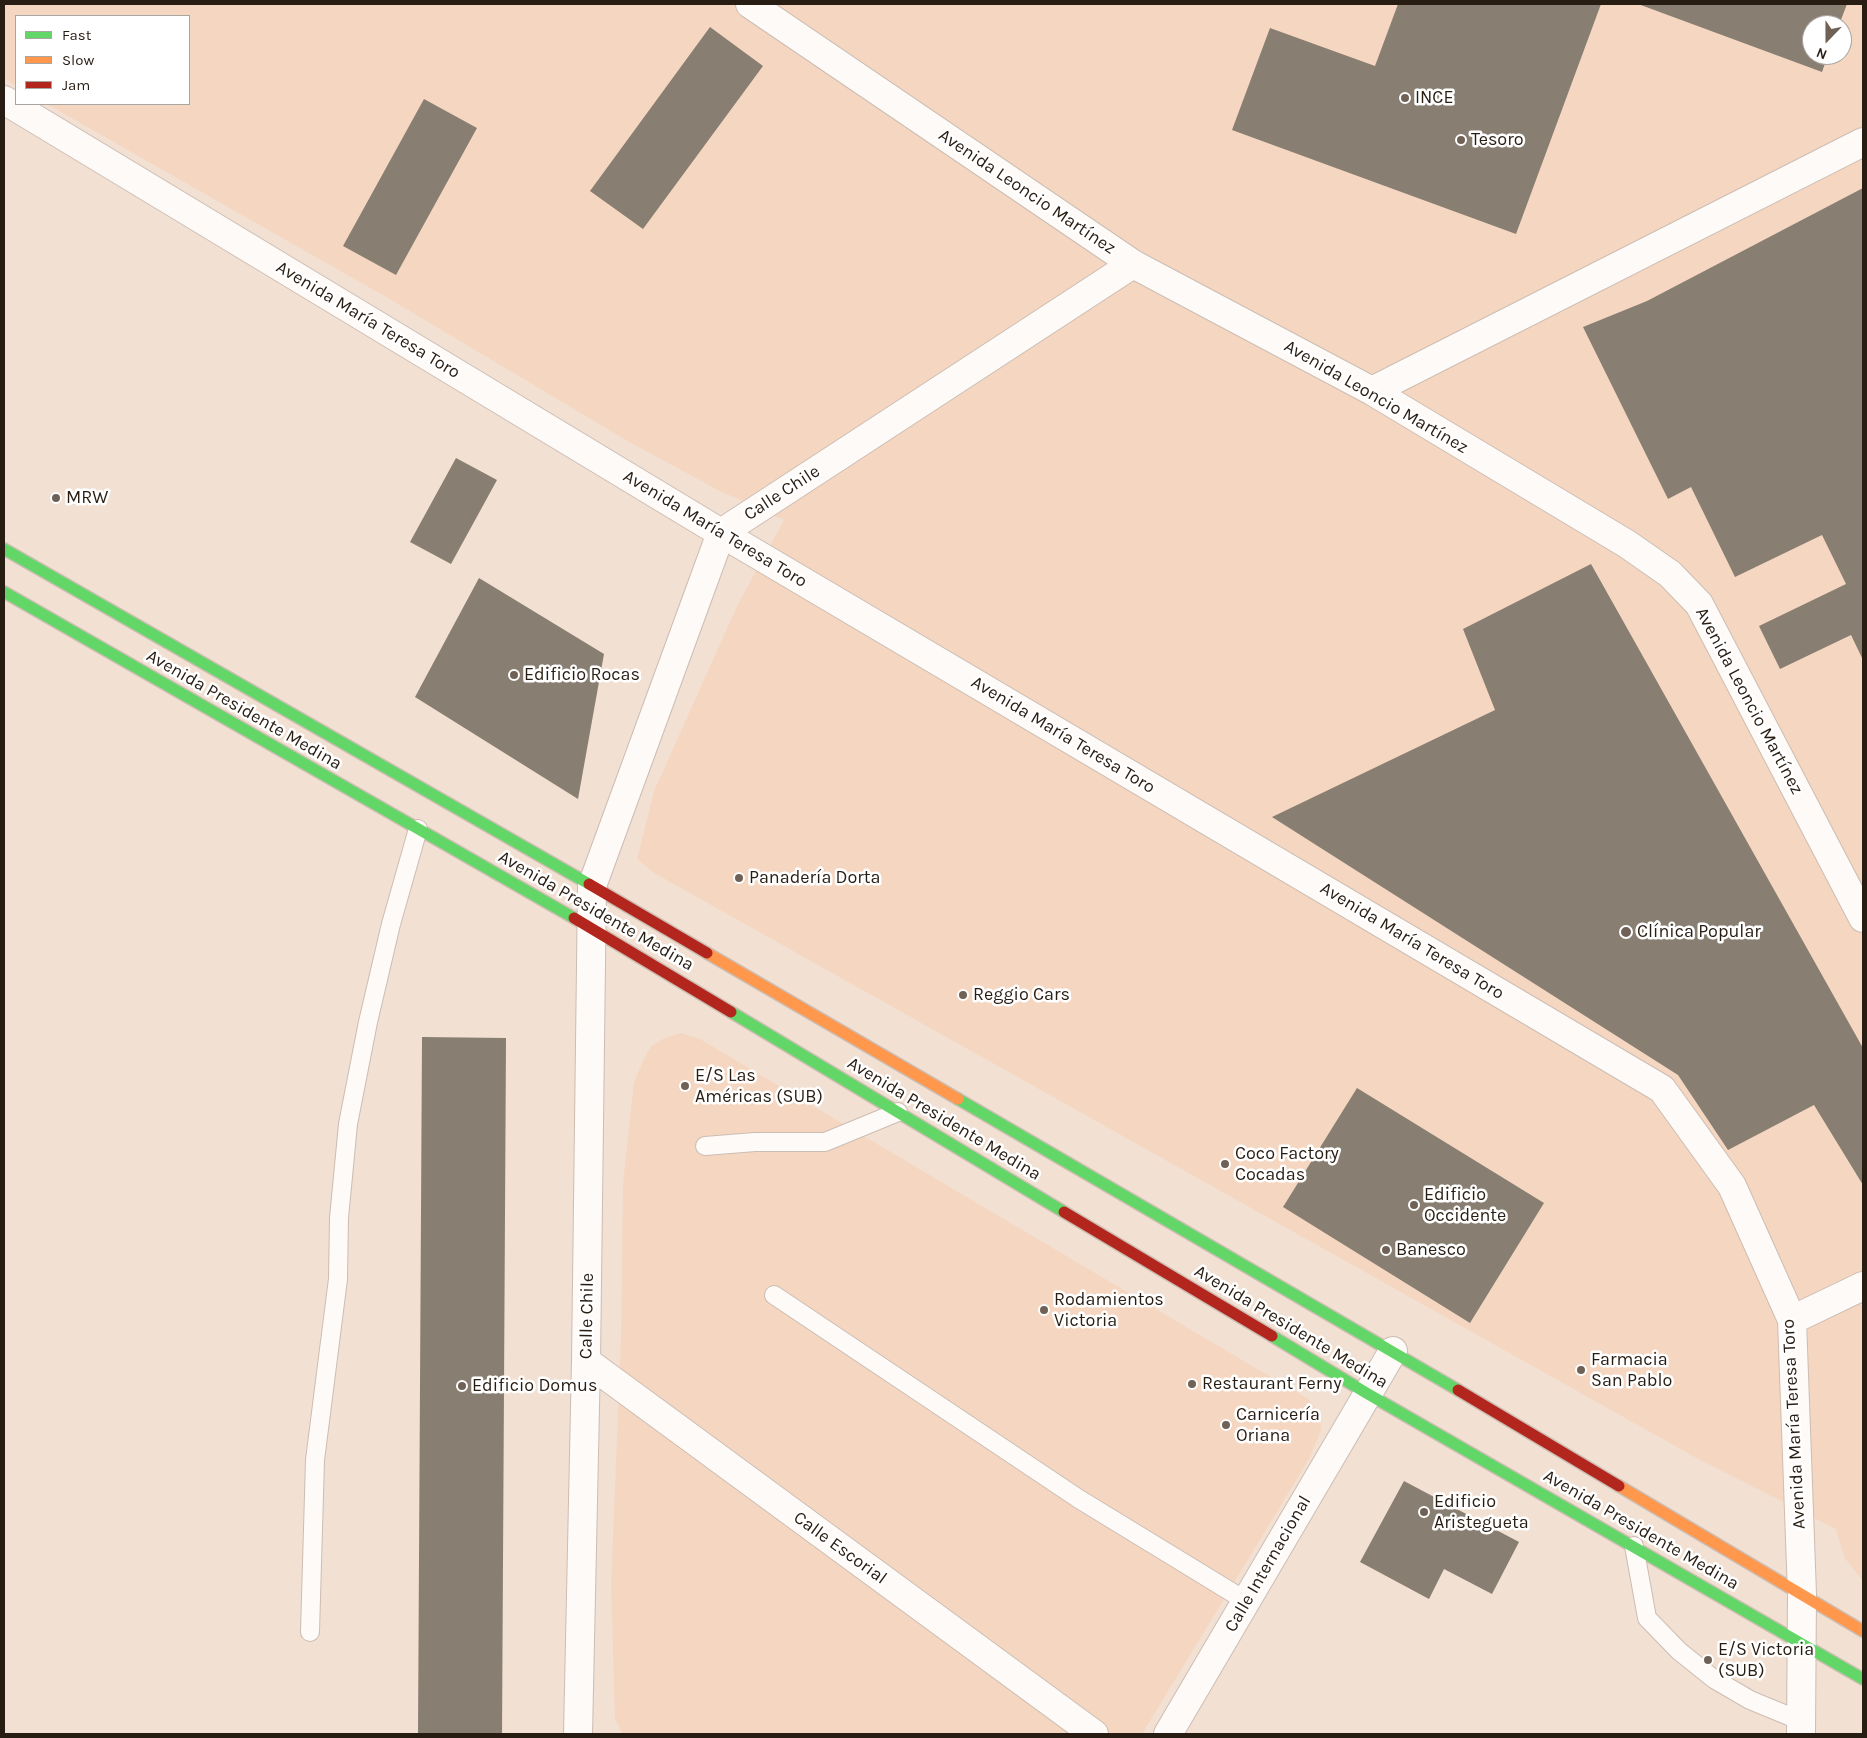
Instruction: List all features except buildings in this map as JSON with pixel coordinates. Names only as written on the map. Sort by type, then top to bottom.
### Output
[{"type":"street","name":"Avenida Leoncio Martínez","points":[[750,4],[1133,264],[1372,392],[1627,544],[1670,574],[1699,604],[1863,918]]},
{"type":"street","name":"Avenida María Teresa Toro","points":[[4,100],[721,533],[1662,1088],[1732,1186],[1792,1320],[1802,1594],[1801,1727]]},
{"type":"street","points":[[1372,392],[1863,142]]},
{"type":"street","name":"Calle Chile","points":[[721,533],[1133,264]]},
{"type":"street","points":[[592,886],[721,533]]},
{"type":"street","name":"Avenida Presidente Medina","points":[[4,548],[592,886],[1393,1351],[1863,1631]]},
{"type":"street","name":"Avenida Presidente Medina","points":[[4,592],[592,928],[1368,1394],[1802,1642],[1863,1680]]},
{"type":"street","name":"Calle Chile","points":[[578,1734],[586,1361],[592,886]]},
{"type":"street","points":[[1792,1320],[1863,1286]]},
{"type":"street","name":"Calle Internacional","points":[[1168,1734],[1393,1351]]},
{"type":"street","name":"Calle Escorial","points":[[586,1361],[1094,1734]]},
{"type":"lane","points":[[310,1632],[315,1460],[338,1279],[339,1218],[348,1124],[376,986],[391,924],[418,829]]},
{"type":"lane","points":[[704,1146],[755,1142],[825,1142],[898,1112]]},
{"type":"lane","points":[[774,1295],[1079,1499],[1246,1601]]},
{"type":"lane","points":[[1634,1546],[1646,1618],[1679,1651],[1714,1679],[1801,1727]]},
{"type":"shaded area","points":[[4,4],[1863,4],[1863,1581],[1844,1557],[1836,1529],[1700,1460],[654,873],[637,859],[654,791],[738,604],[784,520],[718,490],[629,442],[393,301],[49,105],[190,105],[190,15],[15,15],[15,85],[4,78]]},
{"type":"shaded area","points":[[681,1033],[700,1039],[1308,1399],[1320,1413],[1321,1430],[1309,1459],[1142,1734],[622,1733],[615,1719],[611,1586],[621,1337],[623,1183],[634,1082],[651,1046],[665,1038]]},
{"type":"traffic: fast","points":[[4,549],[589,884]]},
{"type":"traffic: fast","points":[[4,592],[574,918]]},
{"type":"traffic: fast","points":[[731,1012],[1064,1212]]},
{"type":"traffic: fast","points":[[958,1099],[1458,1390]]},
{"type":"traffic: fast","points":[[1272,1336],[1368,1394],[1863,1679]]},
{"type":"traffic: slow","points":[[707,953],[958,1099]]},
{"type":"traffic: slow","points":[[1619,1486],[1863,1631]]},
{"type":"traffic: jam","points":[[589,884],[707,953]]},
{"type":"traffic: jam","points":[[574,918],[731,1012]]},
{"type":"traffic: jam","points":[[1064,1212],[1272,1336]]},
{"type":"traffic: jam","points":[[1458,1390],[1619,1486]]},
{"type":"place","name":"INCE","points":[[1405,98]]},
{"type":"place","name":"Tesoro","points":[[1461,140]]},
{"type":"place","name":"MRW","points":[[56,498]]},
{"type":"place","name":"Edificio Rocas","points":[[514,675]]},
{"type":"place","name":"Panadería Dorta","points":[[739,878]]},
{"type":"place","name":"Clínica Popular","points":[[1626,932]]},
{"type":"place","name":"Reggio Cars","points":[[963,995]]},
{"type":"place","name":"E/S Las Américas (SUB)","points":[[685,1086]]},
{"type":"place","name":"Coco Factory Cocadas","points":[[1225,1164]]},
{"type":"place","name":"Edificio Occidente","points":[[1414,1205]]},
{"type":"place","name":"Banesco","points":[[1386,1250]]},
{"type":"place","name":"Rodamientos Victoria","points":[[1044,1310]]},
{"type":"place","name":"Farmacia San Pablo","points":[[1581,1370]]},
{"type":"place","name":"Restaurant Ferny","points":[[1192,1384]]},
{"type":"place","name":"Edificio Domus","points":[[462,1386]]},
{"type":"place","name":"Carnicería Oriana","points":[[1226,1425]]},
{"type":"place","name":"Edificio Aristegueta","points":[[1424,1512]]},
{"type":"place","name":"E/S Victoria (SUB)","points":[[1708,1660]]}]
